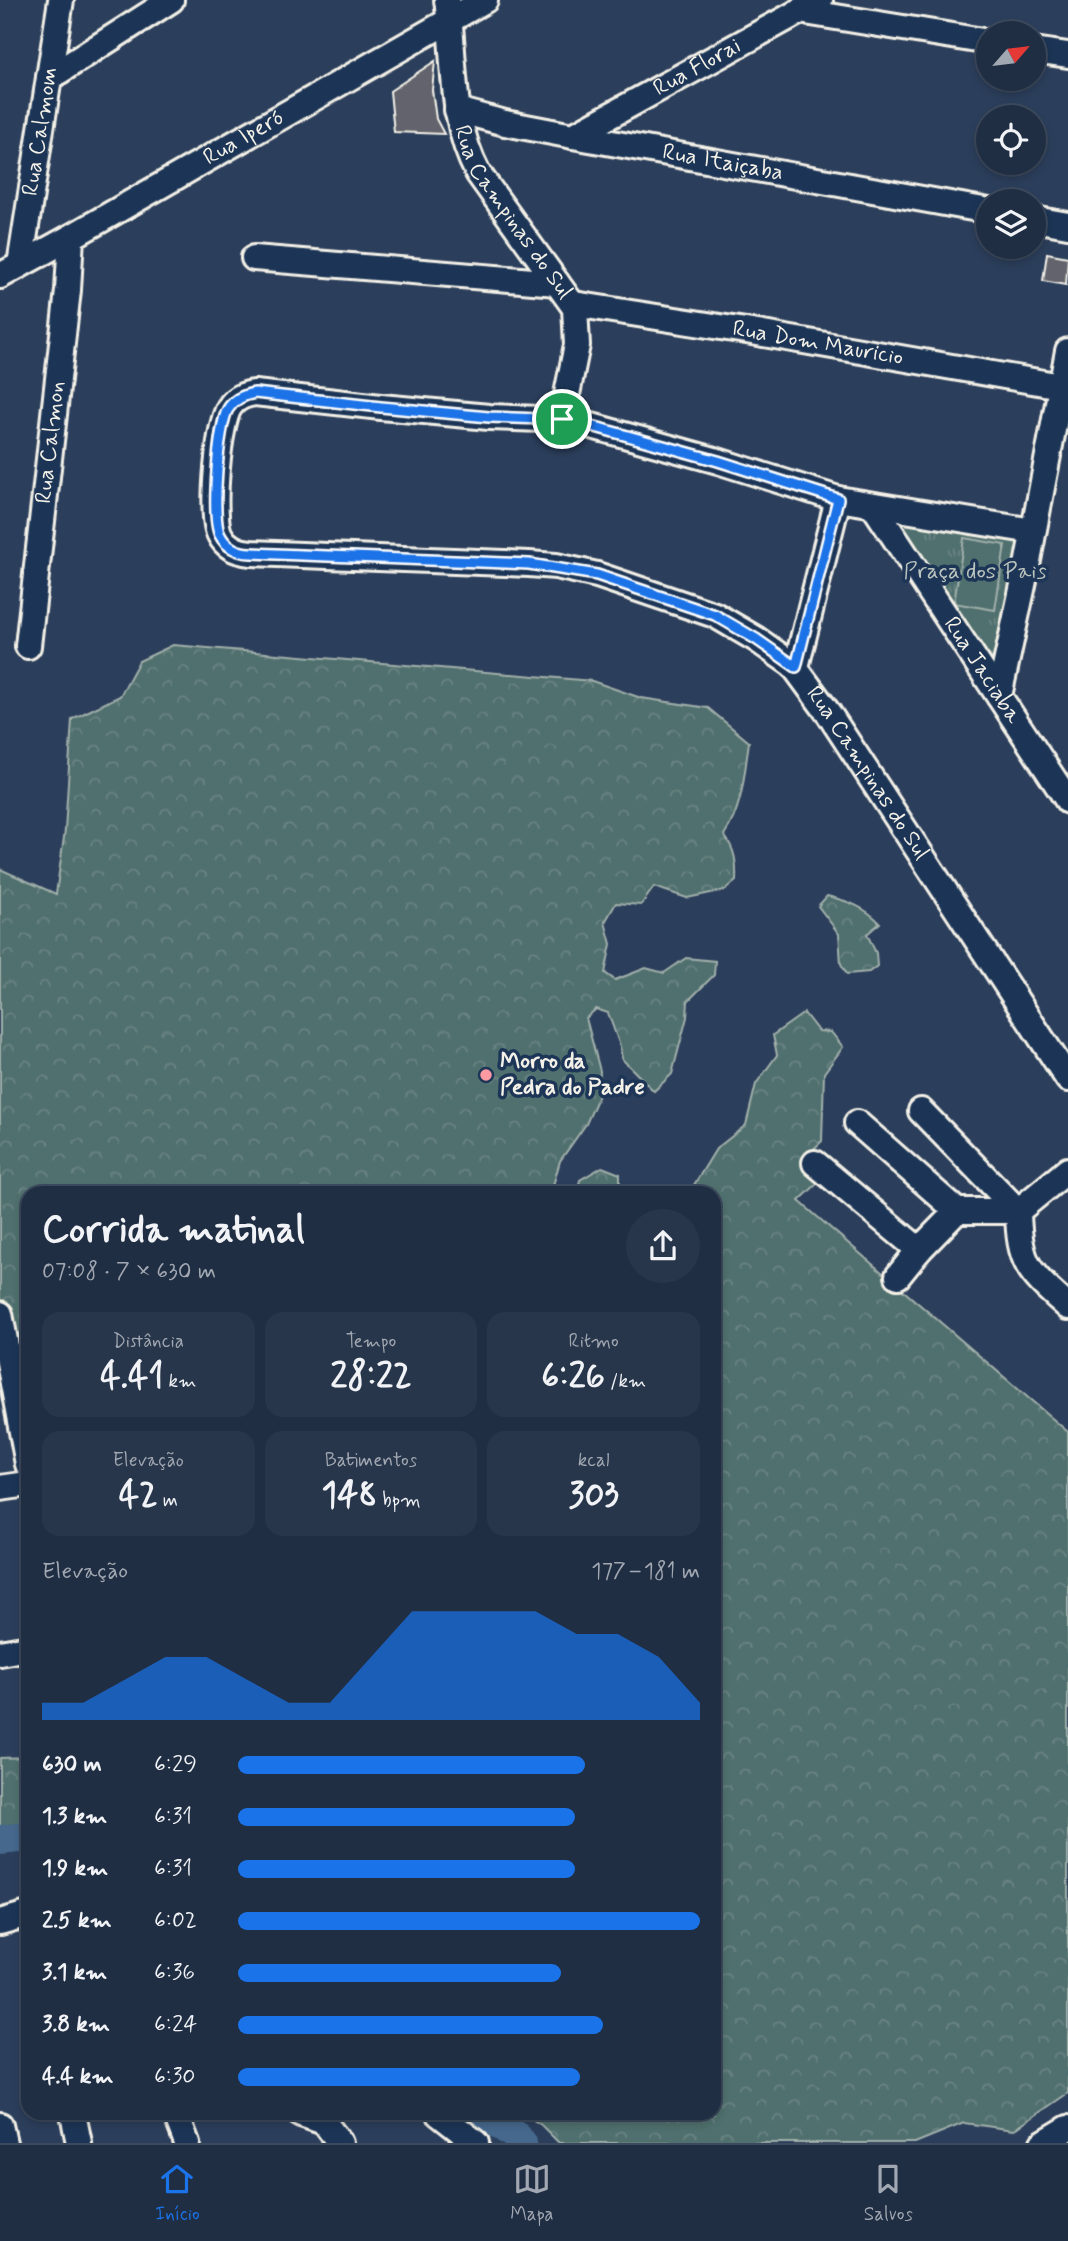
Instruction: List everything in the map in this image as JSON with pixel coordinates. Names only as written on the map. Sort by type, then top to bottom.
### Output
[{"type":"street","name":"Rua Calmom","points":[[10,270],[49,78],[61,0]]},
{"type":"street","points":[[49,78],[171,0]]},
{"type":"street","name":"Rua Iperó","points":[[10,270],[71,237],[447,10],[485,0]]},
{"type":"street","points":[[809,6],[976,39]]},
{"type":"street","name":"Rua Florai","points":[[573,136],[809,6]]},
{"type":"street","name":"Rua Campinas do Sul","points":[[447,10],[457,110],[468,155],[478,173],[574,304],[577,345],[562,419],[489,417],[271,393],[246,394],[233,402],[225,415],[220,435],[216,513],[218,532],[233,549],[251,553],[529,564],[597,575],[715,615],[756,639],[796,667],[1066,1072]]},
{"type":"street","points":[[1046,52],[1068,55]]},
{"type":"street","name":"Rua Itaiçaba","points":[[457,110],[505,123],[573,136],[976,209]]},
{"type":"street","points":[[1046,221],[1068,225]]},
{"type":"street","name":"Rua Calmon","points":[[28,646],[68,290],[71,237]]},
{"type":"street","points":[[254,258],[557,283]]},
{"type":"street","name":"Rua Dom Mauricio","points":[[574,304],[1061,386]]},
{"type":"street","points":[[999,696],[1068,351]]},
{"type":"street","points":[[562,419],[609,429],[838,499],[1033,531]]},
{"type":"street","points":[[796,667],[838,499]]},
{"type":"street","name":"Rua Jaciaba","points":[[873,505],[1068,801]]},
{"type":"street","points":[[921,1111],[1018,1211],[1020,1248],[1024,1259],[1068,1307]]},
{"type":"street","points":[[857,1123],[957,1211],[1018,1211],[1068,1170]]},
{"type":"street","points":[[815,1163],[919,1250]]},
{"type":"street","points":[[898,1276],[957,1211]]},
{"type":"street","points":[[0,1314],[21,1426]]},
{"type":"street","points":[[0,1488],[21,1485]]},
{"type":"street","points":[[0,1653],[21,1649]]},
{"type":"street","points":[[0,1922],[21,1916]]},
{"type":"street","points":[[74,2120],[79,2143]]},
{"type":"street","points":[[178,2120],[187,2143]]},
{"type":"street","points":[[319,2120],[340,2143]]},
{"type":"street","points":[[447,2120],[476,2143]]},
{"type":"street","points":[[0,2125],[4,2143]]},
{"type":"street","points":[[1045,2142],[1068,2128]]},
{"type":"green space","name":"Praça dos Pais","points":[[873,505],[1030,533],[1001,696]]},
{"type":"green space","points":[[964,538],[1005,545],[995,610],[954,603]]},
{"type":"green space","points":[[173,645],[592,681],[641,698],[708,708],[749,742],[739,802],[724,835],[734,856],[736,881],[725,890],[687,898],[654,887],[641,905],[616,903],[605,922],[611,944],[605,973],[615,980],[646,968],[664,973],[686,958],[715,961],[714,975],[688,1001],[687,1017],[672,1074],[654,1091],[622,1059],[608,1013],[596,1009],[586,1018],[600,1071],[599,1095],[586,1124],[560,1161],[553,1186],[21,1186],[21,1337],[0,1334],[0,869],[56,894],[65,830],[72,719],[120,696],[139,661]]},
{"type":"green space","points":[[827,896],[856,905],[880,923],[867,934],[876,953],[877,966],[869,972],[847,974],[841,964],[839,934],[818,906]]},
{"type":"green space","points":[[804,1013],[818,1031],[831,1032],[843,1047],[824,1073],[822,1141],[801,1161],[822,1179],[799,1201],[1068,1432],[1068,2093],[1014,2130],[964,2123],[915,2143],[559,2143],[533,2120],[721,2120],[721,1186],[693,1186],[716,1149],[746,1125],[756,1084],[777,1055],[773,1035]]},
{"type":"green space","points":[[602,1167],[620,1174],[620,1186],[579,1186],[580,1180]]},
{"type":"green space","points":[[21,1757],[21,1826],[0,1831],[0,1758]]},
{"type":"building","points":[[435,61],[432,90],[436,119],[444,134],[394,132],[390,91]]},
{"type":"building","points":[[1047,253],[1068,257],[1066,285],[1043,281]]},
{"type":"waterway","points":[[0,1840],[21,1838]]},
{"type":"waterway","points":[[493,2120],[522,2143]]},
{"type":"place","name":"Morro da Pedra do Padre","points":[[486,1075]]},
{"type":"route","points":[[271,393],[489,417],[562,419],[609,429],[838,499],[796,667],[715,615],[597,575],[556,566],[529,564],[246,553],[233,549],[218,532],[216,513],[222,424],[233,402],[246,394],[271,393]]}]
